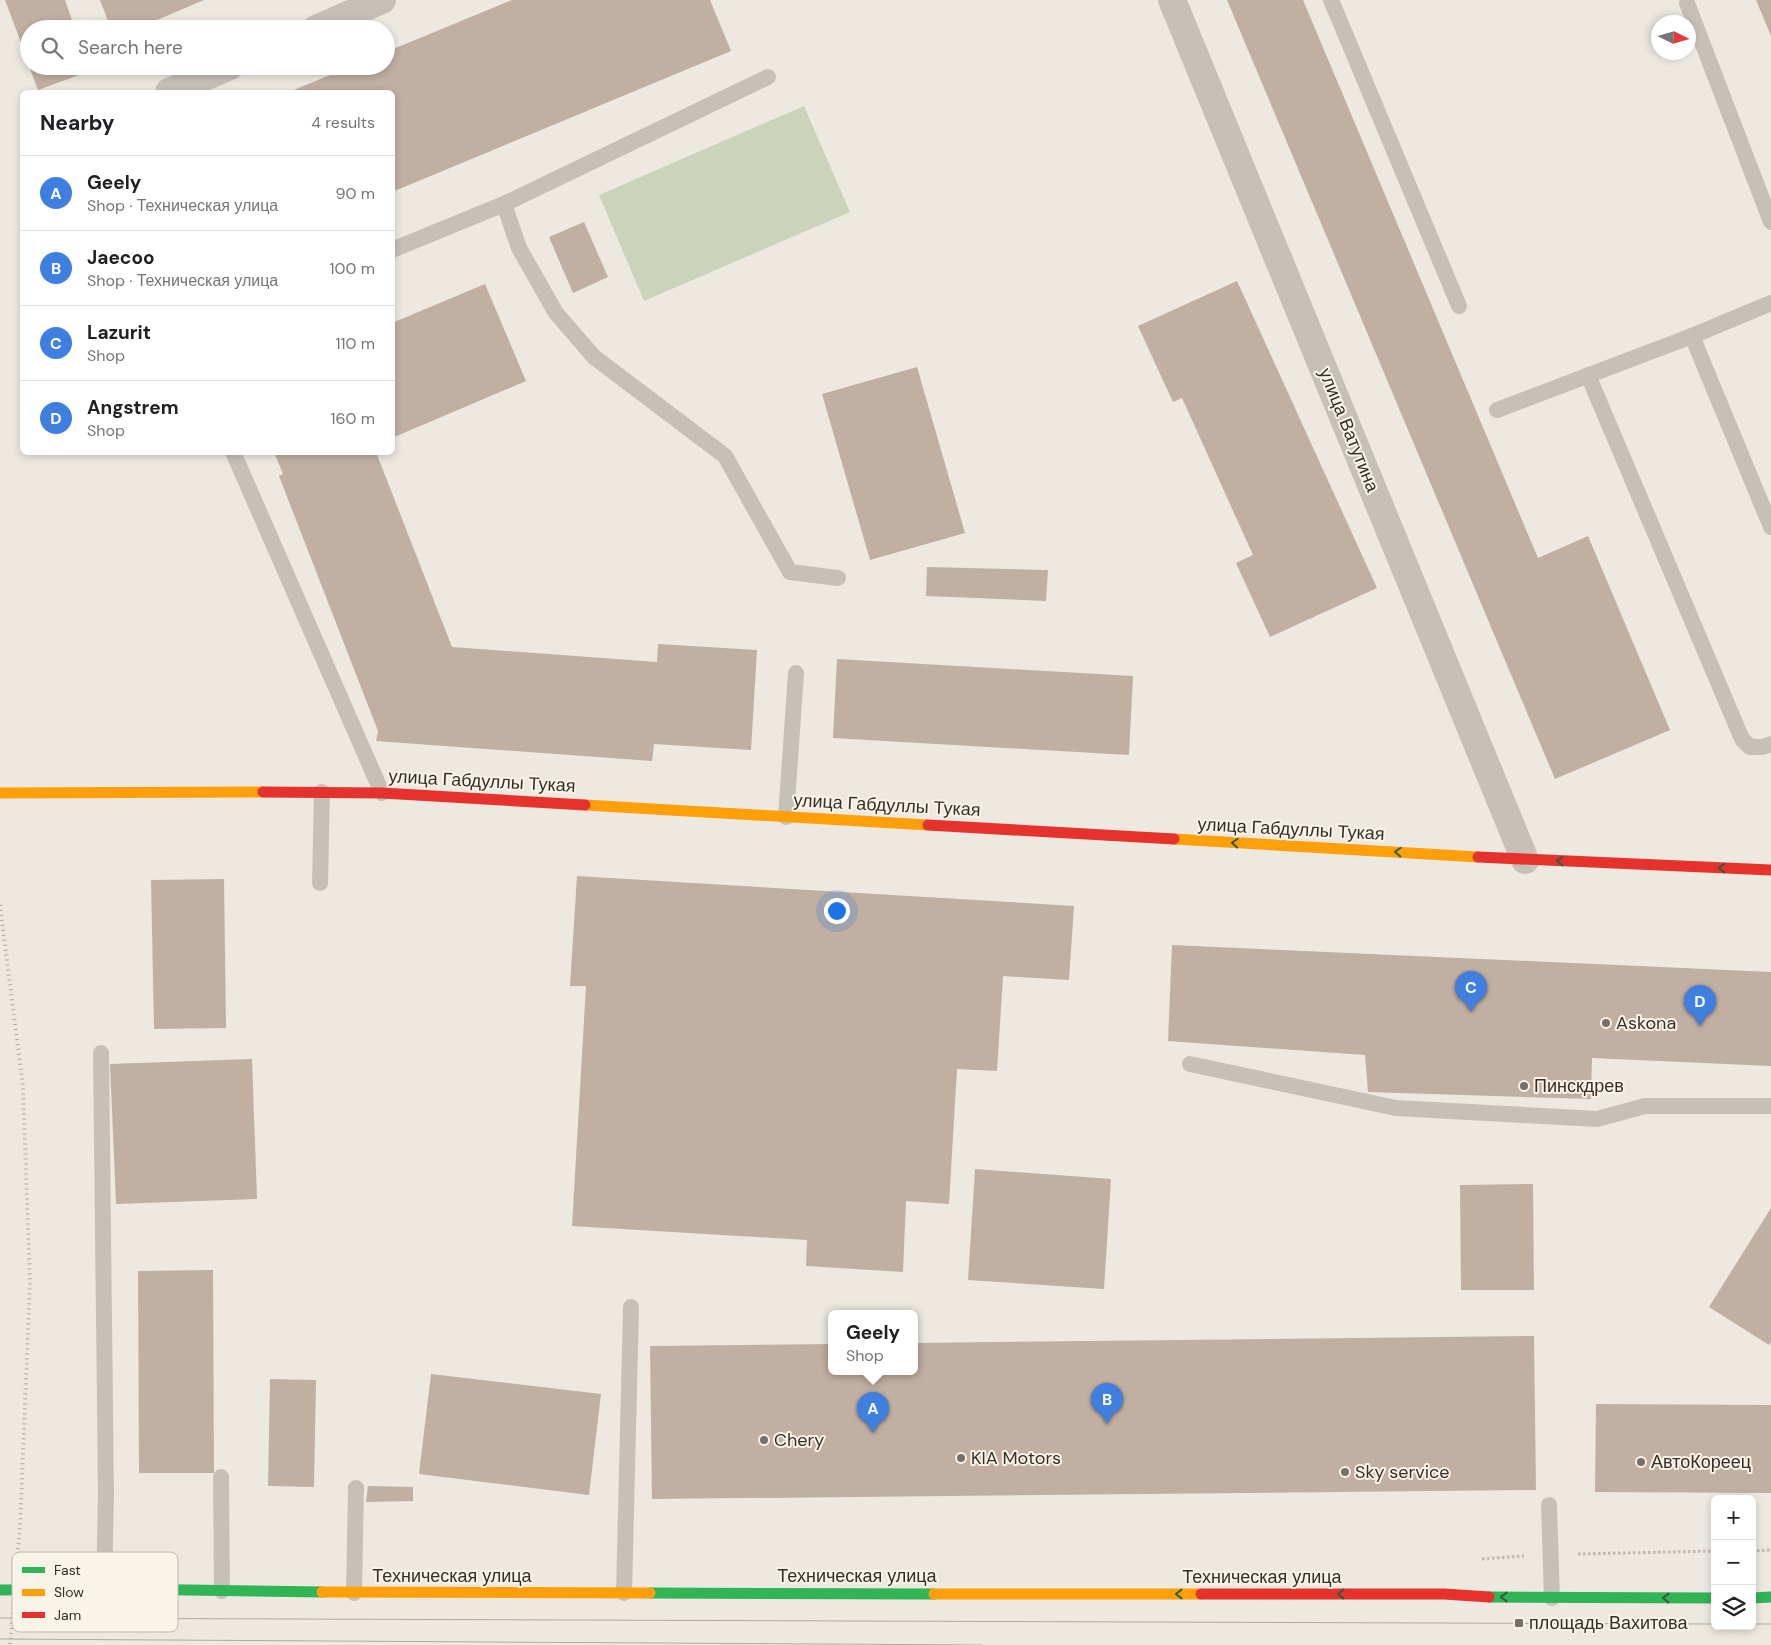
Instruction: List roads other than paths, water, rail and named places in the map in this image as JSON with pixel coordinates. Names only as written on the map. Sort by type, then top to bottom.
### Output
[{"type":"street","points":[[336,20],[382,0]]},
{"type":"street","name":"улица Ватутина","points":[[1172,0],[1526,860]]},
{"type":"street","points":[[174,90],[209,75]]},
{"type":"street","name":"улица Габдуллы Тукая","points":[[0,793],[173,791],[382,793],[1526,860],[1771,870]]},
{"type":"street","name":"Техническая улица","points":[[178,1590],[624,1594],[1434,1594],[1552,1598],[1711,1598]]},
{"type":"street","points":[[1756,1598],[1771,1597]]},
{"type":"lane","points":[[1331,0],[1459,306]]},
{"type":"lane","points":[[1687,3],[1771,222]]},
{"type":"lane","points":[[395,249],[504,204],[768,77]]},
{"type":"lane","points":[[504,204],[519,248],[556,313],[594,357],[725,456],[790,572],[838,578]]},
{"type":"lane","points":[[1497,410],[1692,336],[1771,303]]},
{"type":"lane","points":[[1692,336],[1771,527]]},
{"type":"lane","points":[[1588,375],[1742,739],[1750,747],[1762,747],[1771,744]]},
{"type":"lane","points":[[233,455],[382,793]]},
{"type":"lane","points":[[786,817],[796,673]]},
{"type":"lane","points":[[320,883],[322,792]]},
{"type":"lane","points":[[101,1053],[106,1494],[105,1552]]},
{"type":"lane","points":[[1190,1064],[1396,1108],[1597,1119],[1645,1106],[1771,1106]]},
{"type":"lane","points":[[624,1594],[631,1307]]},
{"type":"lane","points":[[221,1476],[222,1591]]},
{"type":"lane","points":[[354,1593],[356,1488]]},
{"type":"lane","points":[[1549,1505],[1552,1598]]},
{"type":"tram line","points":[[0,1618],[12,1618]]},
{"type":"tram line","points":[[178,1619],[1711,1624]]},
{"type":"tram line","points":[[1756,1624],[1771,1624]]},
{"type":"tram line","points":[[0,1639],[982,1645]]},
{"type":"railway","points":[[0,905],[23,1087],[30,1282],[18,1552]]},
{"type":"railway","points":[[10,1645],[12,1621]]},
{"type":"place","name":"Lazurit","points":[[1471,1012]]},
{"type":"place","name":"Askona","points":[[1606,1023]]},
{"type":"place","name":"Angstrem","points":[[1700,1026]]},
{"type":"place","name":"Пинскдрев","points":[[1524,1086]]},
{"type":"place","name":"Jaecoo","points":[[1107,1424]]},
{"type":"place","name":"Geely","points":[[873,1433]]},
{"type":"place","name":"Chery","points":[[764,1440]]},
{"type":"place","name":"KIA Motors","points":[[961,1458]]},
{"type":"place","name":"АвтоКореец","points":[[1641,1462]]},
{"type":"place","name":"Sky service","points":[[1345,1472]]},
{"type":"place","name":"площадь Вахитова","points":[[1519,1623]]}]
